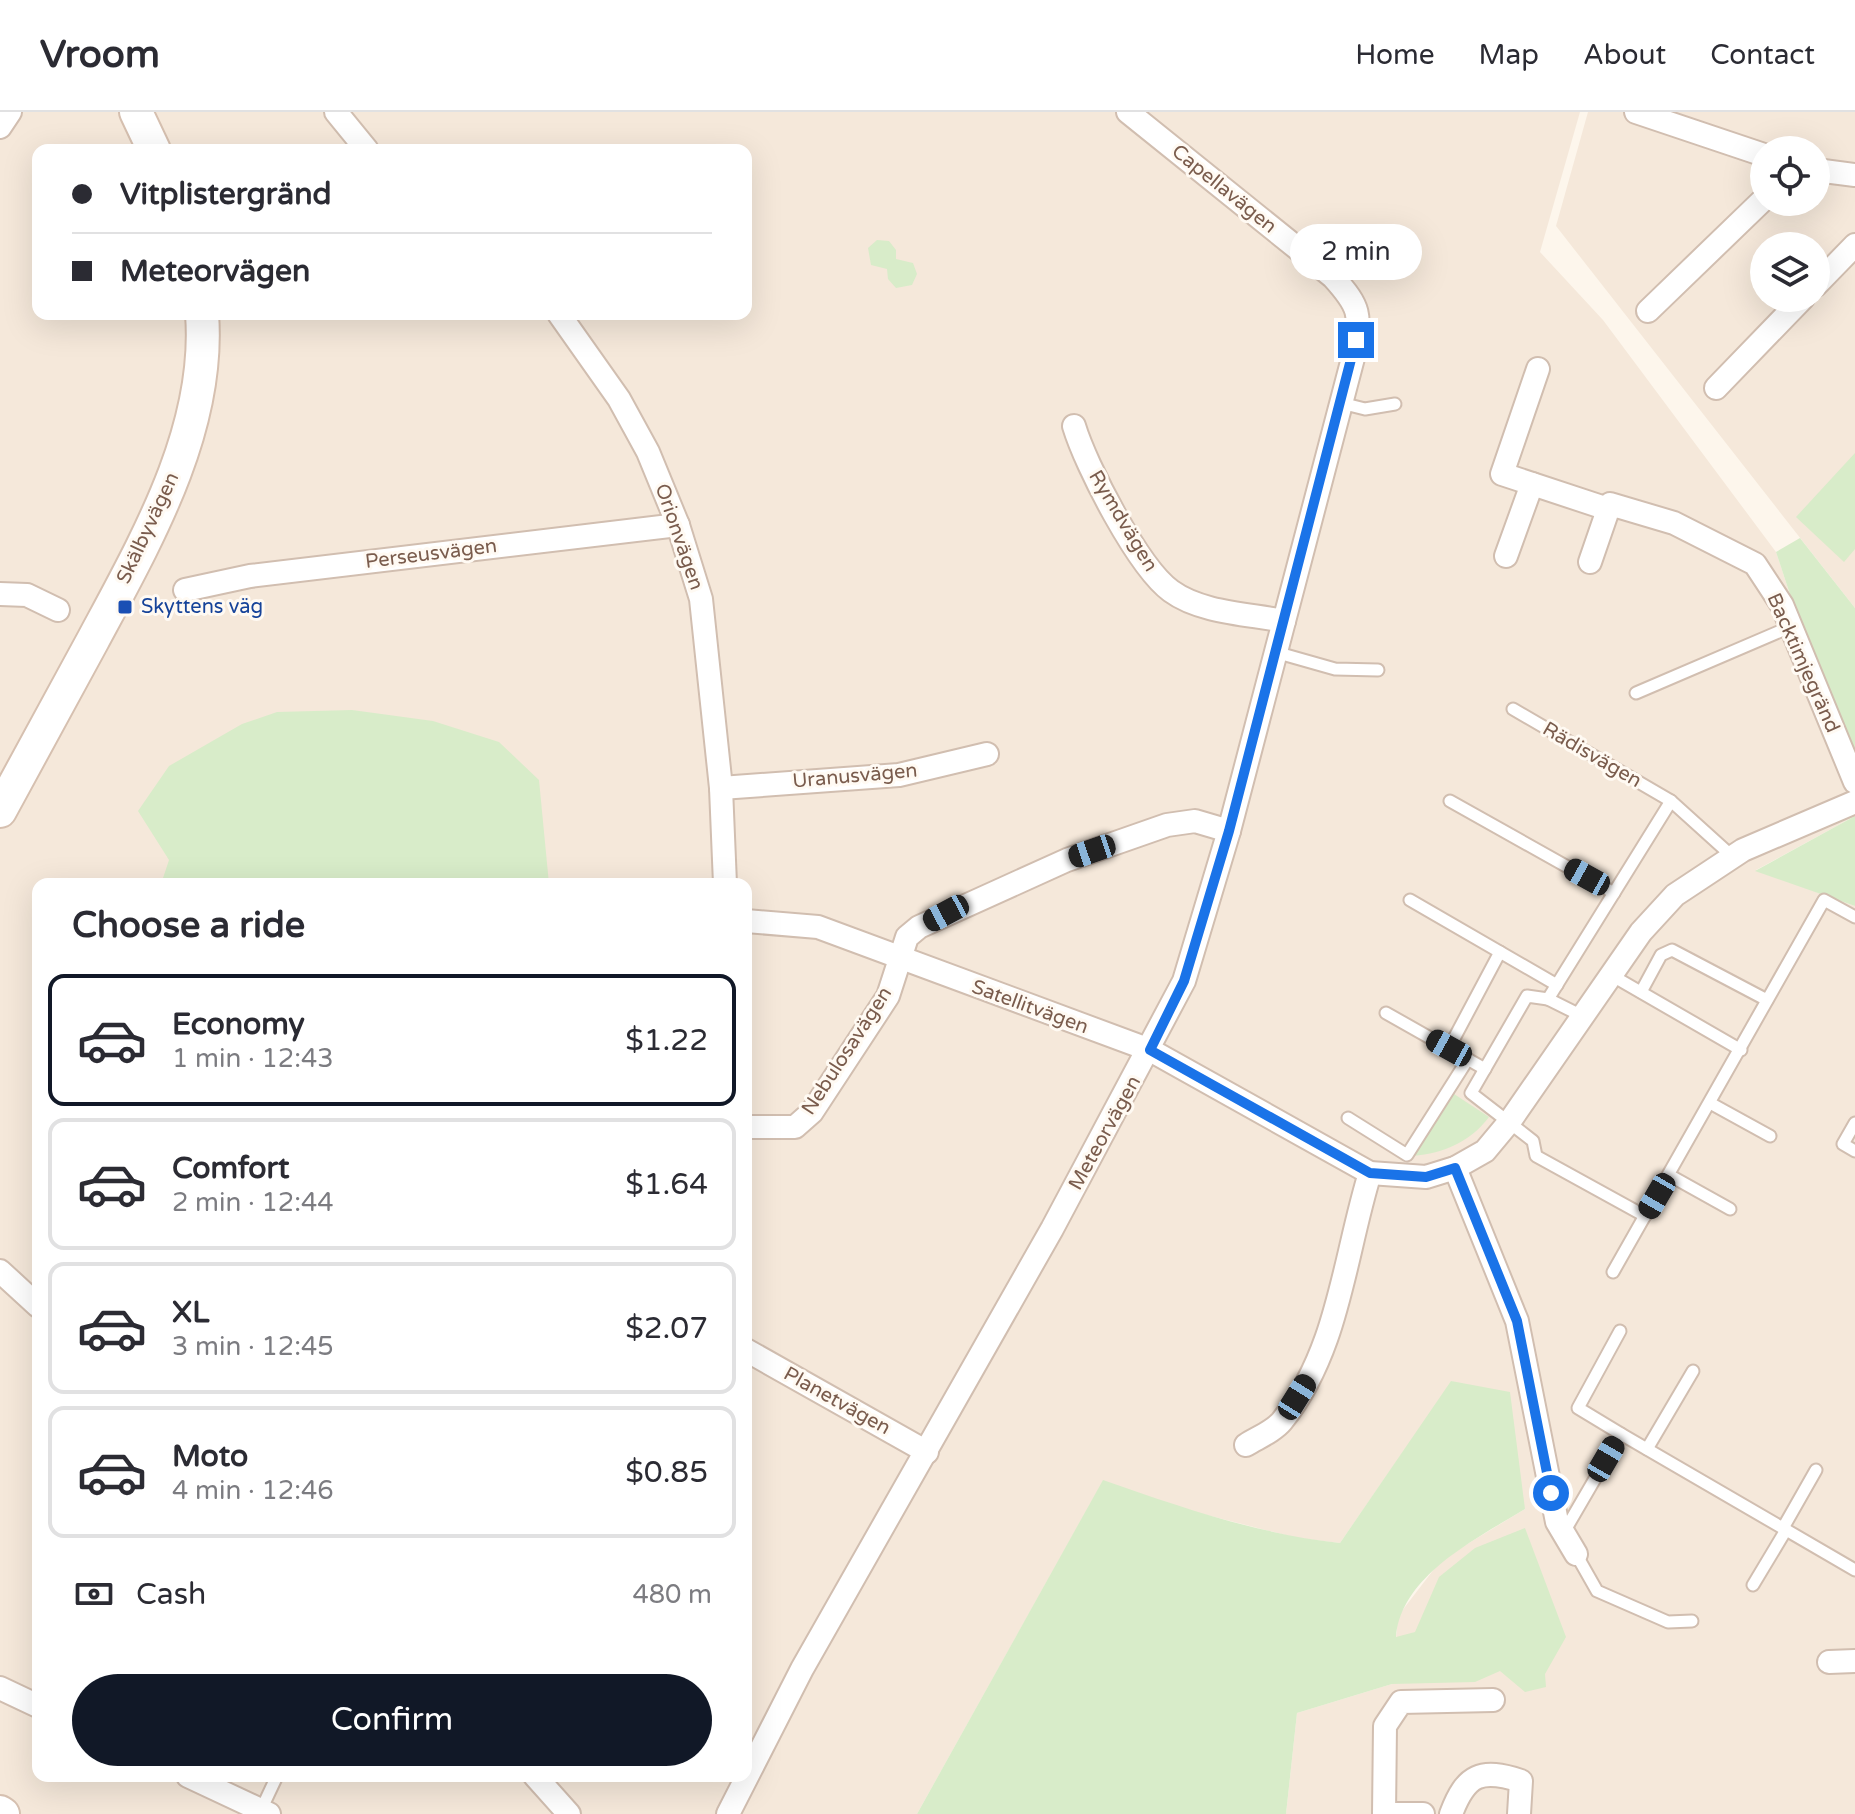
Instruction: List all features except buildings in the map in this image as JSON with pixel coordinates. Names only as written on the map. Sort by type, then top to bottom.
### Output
[{"type":"street","points":[[0,127],[10,112]]},
{"type":"street","points":[[136,112],[151,144]]},
{"type":"street","points":[[336,112],[362,144]]},
{"type":"street","name":"Capellavägen","points":[[1128,112],[1333,277],[1355,301]]},
{"type":"street","points":[[1636,112],[1750,150]]},
{"type":"street","points":[[1830,172],[1855,175]]},
{"type":"street","points":[[1648,311],[1750,213]]},
{"type":"street","points":[[1830,271],[1855,245]]},
{"type":"street","name":"Meteorvägen","points":[[752,1767],[802,1669],[927,1452],[1150,1050],[1184,981],[1229,831],[1341,403],[1359,322],[1355,301]]},
{"type":"street","points":[[1716,388],[1789,312]]},
{"type":"street","name":"Skälbyvägen","points":[[0,811],[131,569],[179,461],[196,400],[204,339],[202,320]]},
{"type":"street","name":"Orionvägen","points":[[563,320],[619,399],[648,452],[678,525],[701,599],[721,788],[725,878]]},
{"type":"street","name":"Backtimjegränd","points":[[1538,369],[1502,474],[1608,509],[1610,504],[1674,523],[1755,564],[1782,605],[1855,782]]},
{"type":"street","name":"Rymdvägen","points":[[1074,426],[1083,455],[1151,572],[1172,592],[1206,606],[1284,621]]},
{"type":"street","points":[[1506,556],[1532,484]]},
{"type":"street","points":[[1590,562],[1608,509]]},
{"type":"street","name":"Perseusvägen","points":[[185,590],[250,576],[678,525]]},
{"type":"street","points":[[0,594],[27,595],[58,610]]},
{"type":"street","name":"Uranusvägen","points":[[721,788],[899,775],[987,754]]},
{"type":"street","points":[[1246,1445],[1281,1424],[1314,1371],[1334,1324],[1348,1248],[1370,1173],[1426,1177],[1455,1168],[1485,1151],[1510,1121],[1641,932],[1675,895],[1733,857],[1855,802]]},
{"type":"street","name":"Nebulosavägen","points":[[752,1127],[795,1127],[812,1112],[888,996],[907,937],[919,927],[1067,860],[1167,825],[1195,821],[1229,831]]},
{"type":"street","name":"Satellitvägen","points":[[752,922],[818,927],[1150,1050],[1370,1173]]},
{"type":"street","points":[[1455,1168],[1517,1321],[1557,1522],[1576,1554]]},
{"type":"street","points":[[0,1271],[32,1300]]},
{"type":"street","name":"Planetvägen","points":[[752,1353],[927,1452]]},
{"type":"street","points":[[1829,1662],[1855,1661]]},
{"type":"street","points":[[0,1688],[32,1703]]},
{"type":"street","points":[[1423,1814],[1384,1814],[1385,1726],[1401,1702],[1493,1700]]},
{"type":"street","points":[[1451,1814],[1459,1792],[1473,1777],[1498,1774],[1521,1781],[1519,1814]]},
{"type":"street","points":[[200,1782],[263,1813]]},
{"type":"street","points":[[540,1782],[569,1814]]},
{"type":"street","name":"Meteorvägen","points":[[728,1814],[744,1782]]},
{"type":"lane","points":[[1341,403],[1365,409],[1395,404]]},
{"type":"lane","points":[[1636,693],[1790,627]]},
{"type":"lane","points":[[1275,652],[1335,669],[1378,670]]},
{"type":"lane","name":"Rädisvägen","points":[[1513,709],[1671,801],[1733,857]]},
{"type":"lane","points":[[1450,801],[1614,893]]},
{"type":"lane","points":[[1548,999],[1671,801]]},
{"type":"lane","points":[[1410,900],[1557,985]]},
{"type":"lane","points":[[1613,1272],[1824,900],[1855,917]]},
{"type":"lane","points":[[1641,992],[1661,955],[1672,950],[1767,1000]]},
{"type":"lane","points":[[1449,1048],[1500,952]]},
{"type":"lane","points":[[1611,975],[1741,1050]]},
{"type":"lane","points":[[1582,1016],[1548,999],[1527,996],[1471,1093],[1533,1141],[1536,1156],[1645,1216]]},
{"type":"lane","points":[[1386,1013],[1485,1069]]},
{"type":"lane","points":[[1348,1118],[1407,1155],[1468,1059]]},
{"type":"lane","points":[[1710,1103],[1770,1136]]},
{"type":"lane","points":[[1855,1123],[1843,1144],[1855,1151]]},
{"type":"lane","points":[[1669,1175],[1730,1209]]},
{"type":"lane","points":[[1620,1331],[1578,1408],[1854,1567]]},
{"type":"lane","points":[[1647,1449],[1693,1371]]},
{"type":"lane","points":[[1563,1533],[1621,1434]]},
{"type":"lane","points":[[1753,1585],[1816,1470]]},
{"type":"lane","points":[[1576,1554],[1597,1591],[1668,1622],[1692,1621]]},
{"type":"lane","points":[[263,1813],[275,1782]]},
{"type":"shaded area","points":[[0,112],[1580,112],[1540,252],[1603,320],[1776,552],[1855,791],[1855,816],[1756,870],[1855,906],[1855,1814],[1286,1814],[1297,1713],[1392,1684],[1398,1616],[1441,1560],[1525,1509],[1452,1381],[1340,1543],[1297,1538],[1191,1511],[1103,1481],[917,1814],[13,1814],[0,1807]]},
{"type":"shaded area","points":[[1588,112],[1855,112],[1855,608],[1556,226]]},
{"type":"green space","points":[[877,240],[889,241],[896,250],[896,259],[913,263],[917,274],[912,285],[896,288],[888,279],[887,269],[871,265],[868,248]]},
{"type":"green space","points":[[1855,453],[1855,549],[1844,562],[1796,517]]},
{"type":"green space","points":[[1800,538],[1855,608],[1855,791],[1776,552]]},
{"type":"green space","points":[[352,710],[433,721],[499,742],[539,780],[548,878],[163,878],[169,860],[138,811],[169,766],[242,724],[277,712]]},
{"type":"green space","points":[[1855,816],[1855,906],[1755,871]]},
{"type":"green space","points":[[1451,1092],[1489,1117],[1456,1145],[1413,1156]]},
{"type":"green space","points":[[1451,1381],[1510,1392],[1525,1509],[1465,1546],[1427,1577],[1401,1615],[1396,1637],[1415,1632],[1439,1577],[1475,1548],[1525,1528],[1566,1637],[1545,1674],[1546,1687],[1525,1692],[1500,1671],[1475,1682],[1392,1684],[1297,1713],[1286,1814],[917,1814],[1103,1480],[1249,1526],[1340,1543]]},
{"type":"place","name":"Skyttens väg","points":[[125,607]]},
{"type":"route","points":[[1356,340],[1229,831],[1184,981],[1150,1050],[1370,1173],[1406,1178],[1426,1177],[1455,1168],[1517,1321],[1551,1493]]}]
